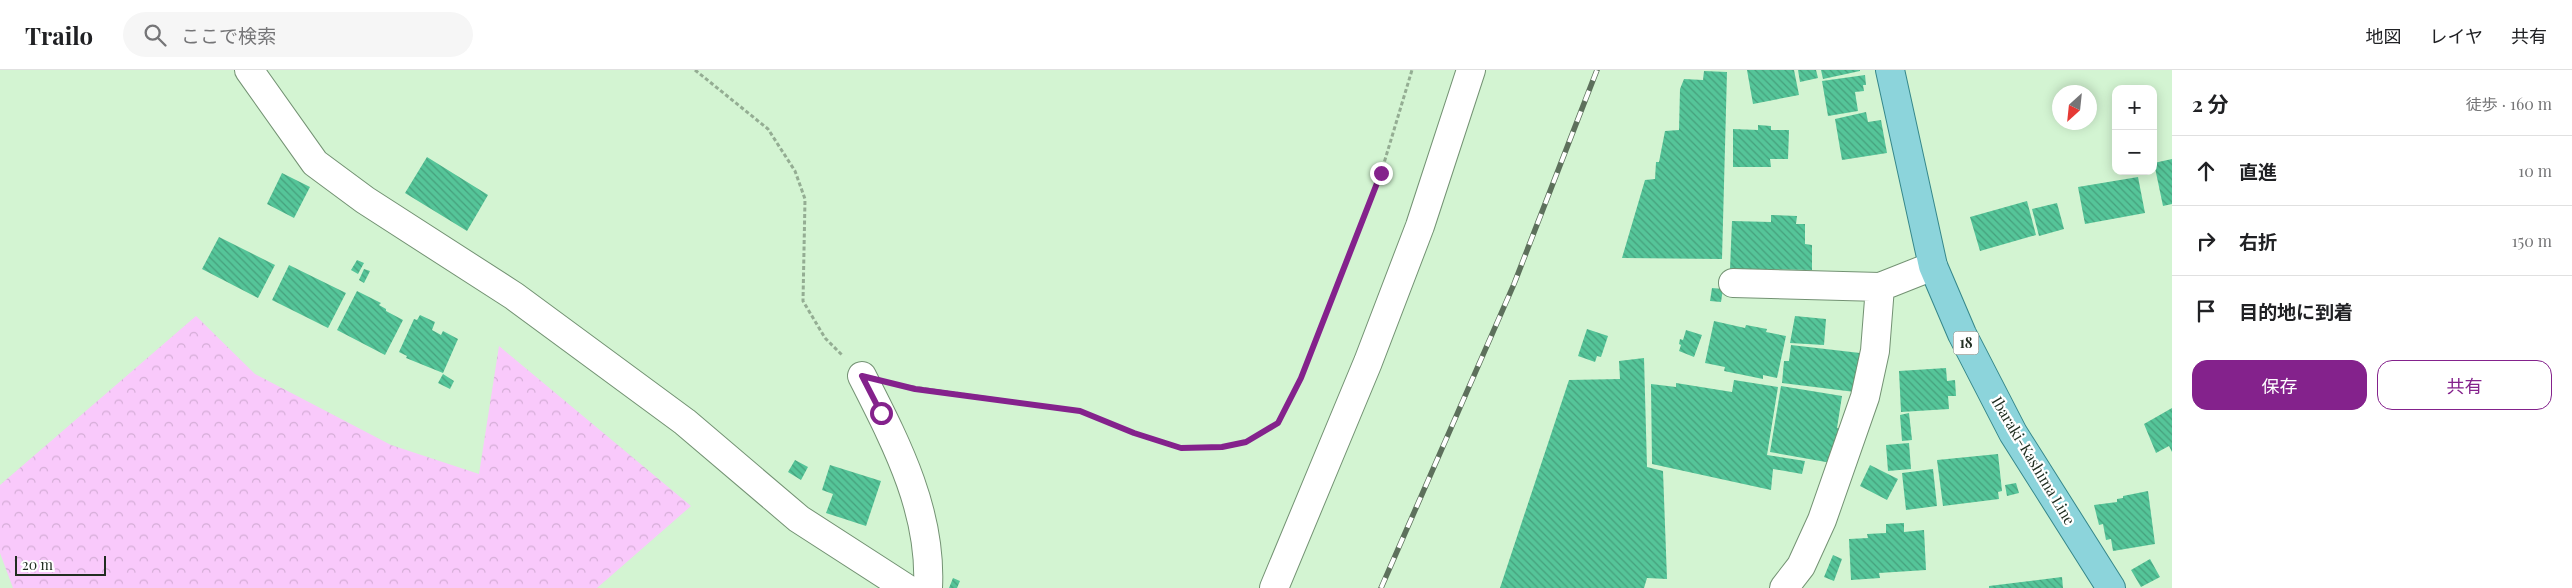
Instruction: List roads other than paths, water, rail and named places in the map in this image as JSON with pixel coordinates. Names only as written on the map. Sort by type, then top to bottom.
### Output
[{"type":"main road","name":"Ibaraki-Kashima Line","points":[[1890,70],[1933,266],[1962,334],[2013,434],[2111,588]]},
{"type":"street","points":[[249,70],[315,163],[365,200],[514,296],[685,422],[799,518],[906,588]]},
{"type":"street","points":[[1274,588],[1368,362],[1420,226],[1471,70]]},
{"type":"street","points":[[1733,283],[1880,287],[1933,266]]},
{"type":"street","points":[[1784,588],[1801,566],[1822,520],[1865,397],[1875,352],[1880,287]]},
{"type":"street","points":[[862,376],[913,486],[929,558],[928,588]]},
{"type":"railway","points":[[1381,588],[1514,284],[1597,70]]}]
